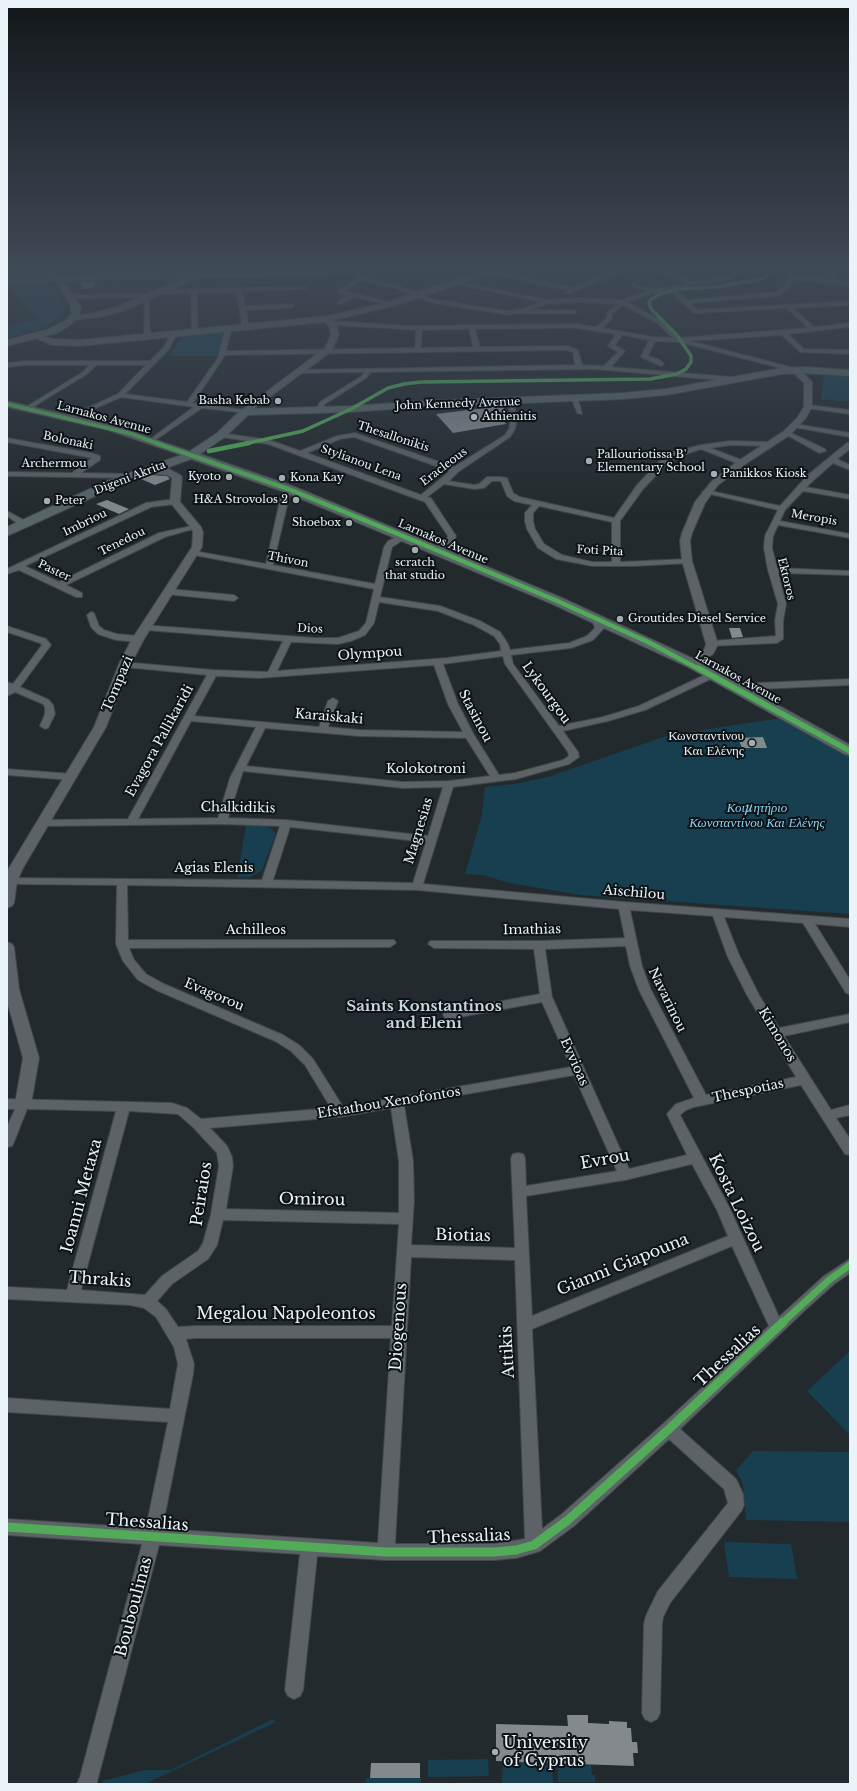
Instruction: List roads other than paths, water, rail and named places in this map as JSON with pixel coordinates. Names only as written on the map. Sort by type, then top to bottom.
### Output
[{"type":"main road","points":[[245,412],[302,371],[327,351]]},
{"type":"main road","points":[[771,368],[808,382],[814,373],[827,371]]},
{"type":"main road","name":"John Kennedy Avenue","points":[[245,412],[575,399],[666,392],[730,379],[771,368],[850,373]]},
{"type":"main road","name":"Larnakos Avenue","points":[[7,404],[69,418],[151,441],[292,490],[595,618],[691,663],[850,751]]},
{"type":"main road","name":"Digeni Akrita","points":[[7,532],[111,484],[147,471],[168,467],[191,455],[221,435],[245,412]]},
{"type":"main road","points":[[168,467],[173,455],[171,449]]},
{"type":"street","points":[[69,418],[120,395],[165,351]]},
{"type":"street","points":[[188,405],[213,371],[223,353],[308,351]]},
{"type":"street","points":[[575,351],[579,367]]},
{"type":"street","points":[[607,367],[621,351]]},
{"type":"street","points":[[647,351],[644,357],[656,360],[657,363],[661,364]]},
{"type":"street","points":[[713,351],[771,368]]},
{"type":"street","points":[[802,351],[850,352]]},
{"type":"street","points":[[28,408],[85,374],[94,363]]},
{"type":"street","points":[[7,365],[153,363]]},
{"type":"street","points":[[302,371],[607,367],[730,379]]},
{"type":"street","points":[[691,663],[709,652],[712,644],[687,561],[685,541],[687,534],[696,511],[706,492],[741,463],[787,433],[795,426],[808,407],[808,382],[796,370]]},
{"type":"street","points":[[318,410],[322,403],[364,377],[368,371]]},
{"type":"street","name":"John Kennedy Avenue","points":[[120,395],[199,407],[245,412]]},
{"type":"street","points":[[575,399],[580,414]]},
{"type":"street","name":"Eracleous","points":[[423,497],[443,482],[455,470],[508,436],[512,429],[514,418],[510,402]]},
{"type":"street","points":[[151,441],[199,407]]},
{"type":"street","points":[[808,407],[850,412]]},
{"type":"street","points":[[795,426],[850,435]]},
{"type":"street","points":[[787,433],[822,451]]},
{"type":"street","name":"Stylianou Lena","points":[[221,435],[265,441],[423,497],[431,503],[452,536],[450,542],[436,550]]},
{"type":"street","name":"Thesallonikis","points":[[302,453],[339,437],[355,435],[455,470]]},
{"type":"street","name":"Bolonaki","points":[[7,440],[90,455],[96,458],[74,475]]},
{"type":"street","points":[[616,564],[616,521],[640,487],[663,463],[677,454],[701,447],[730,443],[769,444]]},
{"type":"street","name":"Ektoros","points":[[712,644],[766,642],[777,640],[780,637],[779,621],[782,604],[772,570],[768,541],[775,522],[782,509],[801,488],[850,445]]},
{"type":"street","points":[[701,447],[741,463]]},
{"type":"street","points":[[832,460],[850,468]]},
{"type":"street","points":[[168,467],[178,479],[175,502],[196,527]]},
{"type":"street","name":"Archermou","points":[[7,474],[133,476]]},
{"type":"street","points":[[7,480],[24,475]]},
{"type":"street","name":"Archermou","points":[[101,475],[111,478],[111,484]]},
{"type":"street","points":[[443,482],[474,487],[481,486],[490,479],[501,479],[504,480],[512,497],[616,521]]},
{"type":"street","points":[[801,488],[850,497]]},
{"type":"street","points":[[269,567],[285,496],[292,490]]},
{"type":"street","points":[[706,492],[782,509]]},
{"type":"street","name":"Imbriou","points":[[7,572],[149,505],[175,502]]},
{"type":"street","name":"Foti Pita","points":[[537,504],[529,513],[528,521],[536,539],[545,550],[559,557],[578,562],[616,564],[687,561]]},
{"type":"street","points":[[7,513],[24,524]]},
{"type":"street","name":"Meropis","points":[[775,522],[850,536]]},
{"type":"street","name":"Tompazi","points":[[7,903],[10,881],[16,868],[72,777],[100,727],[125,664],[138,639],[194,553],[198,539],[196,527]]},
{"type":"street","name":"Tenedou","points":[[60,585],[162,535],[196,527]]},
{"type":"street","name":"Dios","points":[[146,627],[288,639],[338,641],[353,637],[362,633],[370,623],[388,547],[391,543],[403,536]]},
{"type":"street","name":"Thivon","points":[[194,553],[378,588]]},
{"type":"street","name":"Paster","points":[[20,567],[80,595]]},
{"type":"street","points":[[772,570],[850,572]]},
{"type":"street","points":[[169,592],[234,598]]},
{"type":"street","name":"Lykourgou","points":[[376,599],[424,606],[458,615],[488,628],[497,634],[504,644],[509,664],[570,748]]},
{"type":"street","points":[[91,615],[95,627],[101,632],[116,637],[138,639]]},
{"type":"street","points":[[590,638],[600,628],[595,618]]},
{"type":"street","name":"Olympou","points":[[125,664],[213,673],[271,674],[438,662],[570,645],[590,638],[612,626]]},
{"type":"street","points":[[7,629],[43,641],[46,645],[9,689],[46,702],[50,708],[50,714],[45,726]]},
{"type":"street","points":[[600,633],[610,631],[627,633]]},
{"type":"street","points":[[271,674],[288,639]]},
{"type":"street","name":"Stasinou","points":[[438,662],[447,690],[468,735],[497,779]]},
{"type":"street","name":"Evagora Pallikaridi","points":[[130,822],[213,673]]},
{"type":"street","points":[[556,730],[629,712],[657,702],[712,675]]},
{"type":"street","points":[[735,687],[850,682]]},
{"type":"street","points":[[322,730],[333,701]]},
{"type":"street","name":"Karaiskaki","points":[[188,718],[359,733],[468,735]]},
{"type":"street","points":[[222,821],[240,768],[262,725]]},
{"type":"street","name":"Kolokotroni","points":[[240,768],[403,785],[449,784],[497,779],[536,771],[572,759],[574,755],[570,748]]},
{"type":"street","points":[[7,772],[72,777]]},
{"type":"street","name":"Magnesias","points":[[417,887],[430,839],[449,784]]},
{"type":"street","name":"Chalkidikis","points":[[44,823],[222,821],[286,823],[430,839]]},
{"type":"street","points":[[266,883],[286,823]]},
{"type":"street","name":"Agias Elenis","points":[[10,881],[266,883],[417,887]]},
{"type":"street","name":"Evagorou","points":[[122,882],[122,944],[129,961],[142,977],[160,987],[279,1038],[295,1048],[310,1062],[340,1112]]},
{"type":"street","name":"Aischilou","points":[[417,887],[624,906],[850,923]]},
{"type":"street","name":"Navarinou","points":[[624,906],[636,966],[645,990],[697,1102]]},
{"type":"street","name":"Kimonos","points":[[717,913],[743,975],[804,1080],[850,1150]]},
{"type":"street","points":[[807,920],[850,990]]},
{"type":"street","name":"Imathias","points":[[434,944],[539,945],[631,942]]},
{"type":"street","name":"Achilleos","points":[[122,944],[390,943]]},
{"type":"street","name":"Evvioas","points":[[539,945],[546,997],[577,1070],[625,1175]]},
{"type":"street","points":[[7,947],[11,988],[31,1058],[27,1089],[23,1104],[7,1142]]},
{"type":"street","points":[[450,1016],[546,997]]},
{"type":"street","points":[[776,1033],[850,1018]]},
{"type":"street","name":"Efstathou Xenofontos","points":[[198,1124],[340,1112],[577,1070]]},
{"type":"street","name":"Thespotias","points":[[697,1102],[804,1080]]},
{"type":"street","name":"Kosta Loizou","points":[[697,1102],[681,1106],[674,1114],[676,1123],[723,1209],[735,1239],[777,1328]]},
{"type":"street","name":"Diogenous","points":[[386,1552],[398,1332],[406,1219],[406,1161],[397,1103]]},
{"type":"street","name":"Peiraios","points":[[7,1104],[172,1108],[182,1112],[198,1124],[214,1140],[225,1157],[226,1166],[218,1214],[207,1250],[167,1280],[148,1302]]},
{"type":"street","name":"Ioanni Metaxa","points":[[73,1295],[124,1106]]},
{"type":"street","points":[[828,1116],[850,1110]]},
{"type":"street","name":"Attikis","points":[[518,1158],[534,1544]]},
{"type":"street","name":"Evrou","points":[[519,1192],[625,1175],[696,1158]]},
{"type":"street","name":"Omirou","points":[[218,1214],[406,1219]]},
{"type":"street","name":"Gianni Giapouna","points":[[525,1325],[735,1239]]},
{"type":"street","name":"Biotias","points":[[404,1251],[521,1254]]},
{"type":"street","name":"Thessalias","points":[[7,1527],[386,1552],[494,1552],[516,1550],[534,1544],[568,1520],[669,1429],[829,1280],[850,1266]]},
{"type":"street","name":"Thrakis","points":[[7,1293],[73,1295],[130,1299],[148,1302]]},
{"type":"street","points":[[148,1302],[161,1312],[174,1334]]},
{"type":"street","name":"Megalou Napoleontos","points":[[174,1334],[195,1332],[398,1332]]},
{"type":"street","name":"Bouboulinas","points":[[86,1784],[90,1775],[153,1536],[185,1374],[186,1364],[184,1354],[174,1334]]},
{"type":"street","points":[[7,1405],[176,1416]]},
{"type":"street","points":[[650,1713],[653,1624],[655,1616],[664,1597],[736,1505],[735,1494],[730,1484],[669,1429]]},
{"type":"street","points":[[294,1690],[309,1548]]},
{"type":"waterway","points":[[243,444],[255,441]]},
{"type":"waterway","points":[[210,450],[243,444]]},
{"type":"place","name":"Basha Kebab","points":[[278,401]]},
{"type":"place","name":"Athienitis","points":[[474,417]]},
{"type":"place","name":"Pallouriotissa B' Elementary School","points":[[589,461]]},
{"type":"place","name":"Panikkos Kiosk","points":[[714,474]]},
{"type":"place","name":"Kyoto","points":[[229,477]]},
{"type":"place","name":"Kona Kay","points":[[282,478]]},
{"type":"place","name":"H&A Strovolos 2","points":[[296,500]]},
{"type":"place","name":"Peter","points":[[47,501]]},
{"type":"place","name":"Shoebox","points":[[349,523]]},
{"type":"place","name":"scratch that studio","points":[[415,550]]},
{"type":"place","name":"Groutides Diesel Service","points":[[620,619]]},
{"type":"place","name":"Κωνσταντίνου Και Ελένης","points":[[752,743]]},
{"type":"place","name":"University of Cyprus","points":[[495,1752]]},
{"type":"district","name":"Saints Konstantinos and Eleni","points":[[424,1016]]},
{"type":"park label","name":"Κοιμητήριο Κωνσταντίνου Και Ελένης","points":[[757,816]]}]
